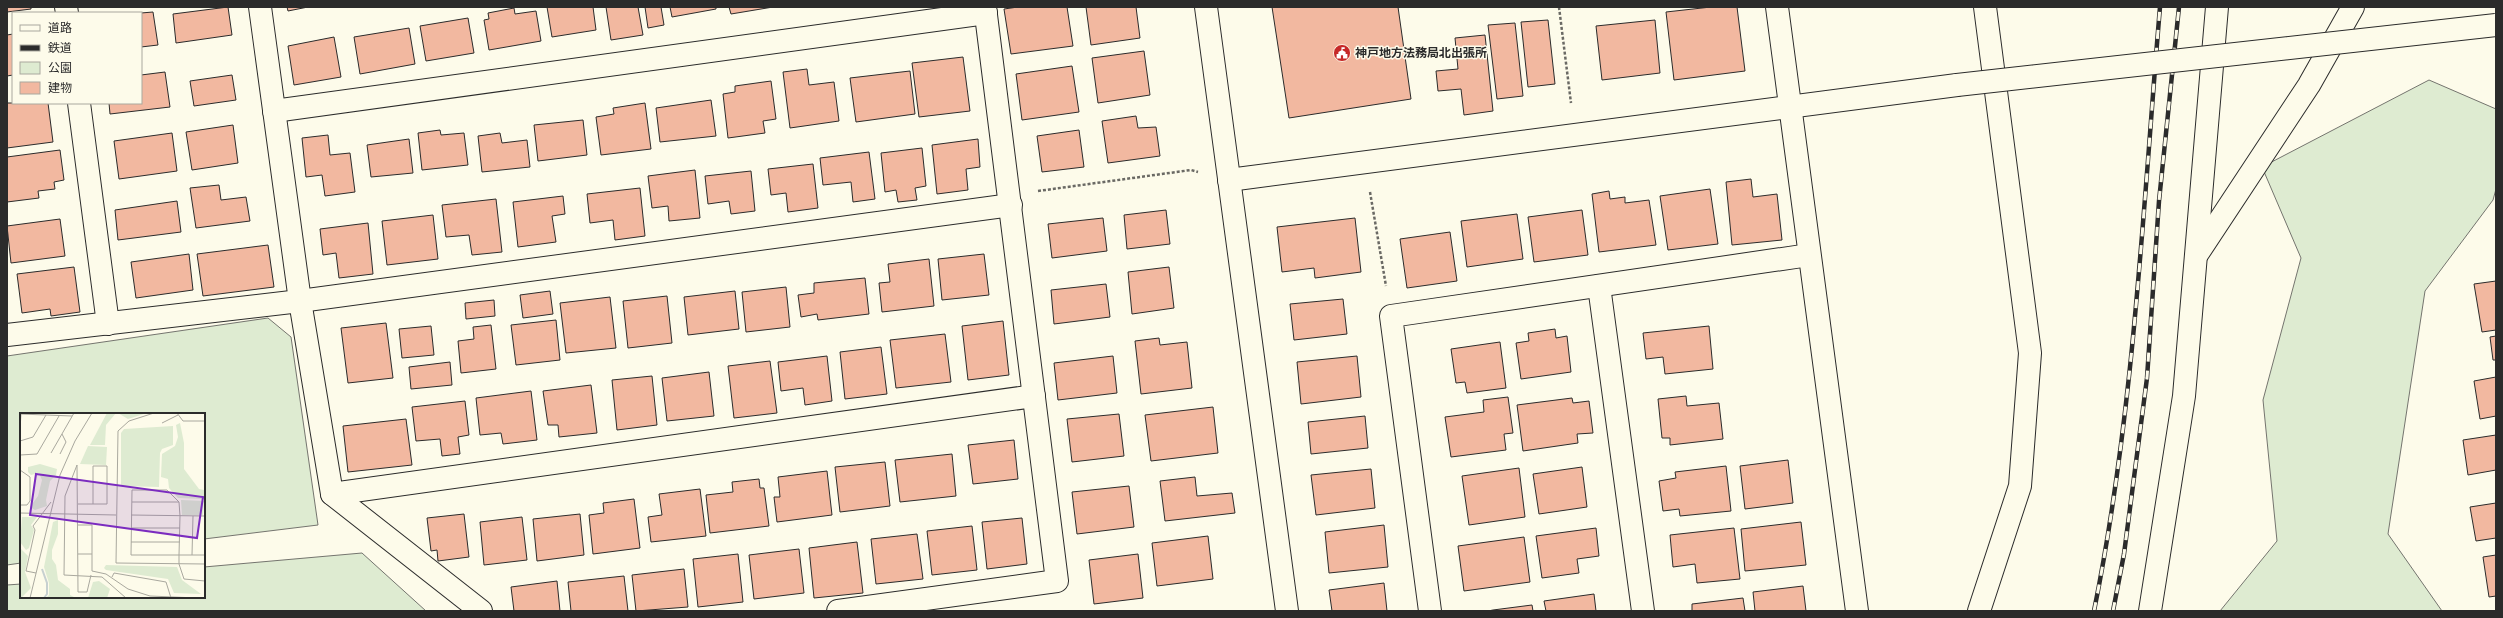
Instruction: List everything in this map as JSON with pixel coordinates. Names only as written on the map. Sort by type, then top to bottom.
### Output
[{"type":"street","points":[[260,7],[300,301],[332,494],[481,611]]},
{"type":"street","points":[[1206,7],[1287,611]]},
{"type":"street","points":[[1777,7],[1857,611]]},
{"type":"street","points":[[1979,611],[2020,486],[2030,353],[1985,7]]},
{"type":"street","points":[[2150,611],[2184,396],[2217,7]]},
{"type":"street","points":[[2197,254],[2309,85],[2353,7]]},
{"type":"street","points":[[274,112],[985,10],[1011,205],[1057,581],[838,611]]},
{"type":"street","points":[[1229,180],[1957,85],[2496,25]]},
{"type":"street","points":[[79,104],[108,324]]},
{"type":"street","points":[[7,336],[300,301],[1011,205]]},
{"type":"street","points":[[1430,611],[1391,316],[1809,255]]},
{"type":"street","points":[[1599,286],[1643,611]]},
{"type":"street","points":[[332,494],[1034,396]]},
{"type":"path","points":[[1559,7],[1571,103]]},
{"type":"path","points":[[1011,205],[1038,191],[1190,170],[1229,180]]},
{"type":"path","points":[[1370,189],[1391,316]]},
{"type":"green space","points":[[2429,80],[2496,109],[2496,189],[2493,200],[2425,291],[2388,534],[2442,611],[2220,611],[2277,541],[2263,400],[2301,258],[2262,167]]},
{"type":"green space","points":[[268,318],[291,337],[318,525],[205,539],[205,413],[20,413],[20,563],[7,565],[7,356]]},
{"type":"green space","points":[[362,553],[426,611],[7,611],[7,585],[20,584],[20,598],[205,598],[205,567]]},
{"type":"building","points":[[7,7],[31,7],[31,9],[7,12]]},
{"type":"building","points":[[228,7],[232,35],[176,43],[173,14]]},
{"type":"building","points":[[287,7],[308,7],[288,11]]},
{"type":"building","points":[[547,7],[593,7],[596,30],[552,37]]},
{"type":"building","points":[[606,7],[638,7],[643,35],[611,40]]},
{"type":"building","points":[[645,7],[661,7],[664,25],[648,28]]},
{"type":"building","points":[[670,7],[716,7],[716,9],[672,17]]},
{"type":"building","points":[[729,7],[773,7],[731,14]]},
{"type":"building","points":[[1018,7],[1067,7],[1073,46],[1011,54],[1004,9]]},
{"type":"building","points":[[1086,7],[1136,7],[1140,38],[1091,45]]},
{"type":"building","name":"神戸地方法務局北出張所","points":[[1272,7],[1398,7],[1411,99],[1289,118]]},
{"type":"building","points":[[1711,7],[1737,7],[1745,71],[1674,80],[1666,12]]},
{"type":"building","points":[[514,8],[515,14],[536,11],[541,41],[489,50],[484,20],[489,19],[488,13]]},
{"type":"building","points":[[153,12],[158,45],[142,47],[142,13]]},
{"type":"building","points":[[468,18],[474,53],[426,61],[420,26]]},
{"type":"building","points":[[1548,20],[1555,84],[1528,87],[1521,22]]},
{"type":"building","points":[[1655,20],[1660,73],[1602,80],[1596,26]]},
{"type":"building","points":[[1515,23],[1523,96],[1497,99],[1488,25]]},
{"type":"building","points":[[409,28],[415,64],[360,74],[354,37]]},
{"type":"building","points":[[12,34],[12,75],[7,76],[7,35]]},
{"type":"building","points":[[1485,35],[1493,111],[1464,115],[1461,89],[1438,91],[1436,71],[1458,69],[1455,38]]},
{"type":"building","points":[[334,37],[341,77],[294,85],[288,46]]},
{"type":"building","points":[[1144,51],[1150,95],[1098,103],[1092,58]]},
{"type":"building","points":[[963,57],[970,111],[919,117],[912,63]]},
{"type":"building","points":[[1072,66],[1079,112],[1022,120],[1016,74]]},
{"type":"building","points":[[807,69],[809,85],[834,82],[839,121],[790,128],[783,72]]},
{"type":"building","points":[[910,71],[915,114],[856,122],[850,78]]},
{"type":"building","points":[[165,72],[170,107],[110,114],[109,104],[142,104],[142,75]]},
{"type":"building","points":[[232,75],[236,100],[194,106],[190,81]]},
{"type":"building","points":[[771,81],[776,119],[763,121],[765,133],[728,138],[723,94],[735,92],[735,86]]},
{"type":"building","points":[[711,100],[716,136],[660,142],[656,108]]},
{"type":"building","points":[[7,103],[48,104],[53,142],[7,148]]},
{"type":"building","points":[[645,103],[651,149],[601,155],[596,117],[614,114],[613,108]]},
{"type":"building","points":[[1136,116],[1138,128],[1156,127],[1160,156],[1108,163],[1102,121]]},
{"type":"building","points":[[583,120],[587,155],[538,161],[534,125]]},
{"type":"building","points":[[233,125],[238,163],[192,170],[186,132]]},
{"type":"building","points":[[440,130],[441,135],[464,133],[468,165],[422,170],[418,133]]},
{"type":"building","points":[[1079,130],[1084,167],[1042,172],[1037,136]]},
{"type":"building","points":[[172,133],[177,171],[119,179],[114,141]]},
{"type":"building","points":[[500,133],[502,143],[527,140],[530,167],[482,172],[478,136]]},
{"type":"building","points":[[328,135],[330,155],[350,153],[355,192],[325,196],[322,175],[306,177],[302,138]]},
{"type":"building","points":[[409,139],[413,173],[371,177],[367,145]]},
{"type":"building","points":[[978,139],[980,167],[966,169],[968,190],[937,194],[932,145]]},
{"type":"building","points":[[922,148],[926,186],[915,188],[917,200],[898,202],[896,190],[885,192],[881,153]]},
{"type":"building","points":[[60,150],[64,180],[54,182],[55,189],[38,191],[39,198],[7,202],[7,157]]},
{"type":"building","points":[[869,152],[875,199],[853,202],[851,182],[823,185],[820,158]]},
{"type":"building","points":[[813,164],[818,208],[788,212],[786,193],[771,195],[768,169]]},
{"type":"building","points":[[695,170],[700,218],[669,221],[668,206],[652,208],[648,176]]},
{"type":"building","points":[[751,171],[755,211],[731,214],[729,201],[708,204],[705,176]]},
{"type":"building","points":[[1751,179],[1753,197],[1777,194],[1782,240],[1732,245],[1726,182]]},
{"type":"building","points":[[219,185],[221,200],[246,197],[250,221],[196,228],[190,188]]},
{"type":"building","points":[[640,188],[645,236],[615,240],[613,220],[590,223],[587,194]]},
{"type":"building","points":[[1710,189],[1718,244],[1668,250],[1660,196]]},
{"type":"building","points":[[1609,191],[1610,199],[1625,197],[1625,203],[1649,200],[1656,245],[1599,252],[1592,194]]},
{"type":"building","points":[[563,196],[565,214],[552,216],[556,242],[518,247],[513,202]]},
{"type":"building","points":[[496,199],[502,252],[472,255],[469,235],[446,237],[442,205]]},
{"type":"building","points":[[177,201],[181,232],[118,240],[115,210]]},
{"type":"building","points":[[1166,210],[1170,244],[1127,249],[1124,215]]},
{"type":"building","points":[[1582,210],[1588,255],[1534,262],[1528,217]]},
{"type":"building","points":[[1517,214],[1523,259],[1467,267],[1461,221]]},
{"type":"building","points":[[433,215],[438,259],[387,265],[382,221]]},
{"type":"building","points":[[1103,218],[1107,251],[1052,258],[1048,224]]},
{"type":"building","points":[[1355,218],[1361,272],[1315,278],[1314,268],[1282,272],[1277,227]]},
{"type":"building","points":[[60,219],[65,256],[11,263],[7,226]]},
{"type":"building","points":[[368,223],[373,274],[339,278],[336,253],[323,255],[320,229]]},
{"type":"building","points":[[1450,232],[1457,281],[1407,288],[1400,239]]},
{"type":"building","points":[[268,245],[274,287],[203,296],[197,254]]},
{"type":"building","points":[[189,254],[193,290],[136,298],[131,262]]},
{"type":"building","points":[[984,254],[989,295],[942,300],[938,259]]},
{"type":"building","points":[[929,259],[934,306],[882,312],[879,283],[890,282],[888,264]]},
{"type":"building","points":[[74,267],[80,312],[51,316],[50,309],[22,313],[17,274]]},
{"type":"building","points":[[1169,267],[1174,308],[1132,314],[1128,272]]},
{"type":"building","points":[[865,278],[869,314],[818,320],[817,314],[801,317],[798,295],[814,293],[814,283]]},
{"type":"building","points":[[2496,281],[2496,330],[2482,332],[2474,284]]},
{"type":"building","points":[[1106,284],[1110,317],[1054,324],[1051,290]]},
{"type":"building","points":[[786,287],[790,327],[746,332],[742,292]]},
{"type":"building","points":[[550,291],[553,314],[523,318],[520,295]]},
{"type":"building","points":[[735,291],[739,329],[688,335],[684,297]]},
{"type":"building","points":[[667,296],[672,343],[628,348],[623,301]]},
{"type":"building","points":[[610,297],[616,348],[566,353],[560,303]]},
{"type":"building","points":[[1343,299],[1347,334],[1294,340],[1290,304]]},
{"type":"building","points":[[494,300],[495,316],[466,319],[465,303]]},
{"type":"building","points":[[556,320],[560,360],[516,365],[511,325]]},
{"type":"building","points":[[1003,321],[1009,375],[968,380],[962,326]]},
{"type":"building","points":[[386,323],[393,378],[348,383],[341,328]]},
{"type":"building","points":[[491,325],[496,369],[461,373],[458,341],[474,339],[473,327]]},
{"type":"building","points":[[431,326],[434,355],[402,358],[399,329]]},
{"type":"building","points":[[1709,326],[1713,369],[1665,374],[1663,357],[1646,359],[1643,333]]},
{"type":"building","points":[[1555,329],[1556,338],[1567,336],[1571,372],[1521,379],[1516,343],[1529,341],[1528,333]]},
{"type":"building","points":[[945,334],[951,382],[896,388],[890,340]]},
{"type":"building","points":[[2496,336],[2496,360],[2493,360],[2490,337]]},
{"type":"building","points":[[1159,338],[1160,345],[1187,342],[1192,388],[1141,394],[1135,341]]},
{"type":"building","points":[[1500,342],[1506,388],[1467,393],[1465,382],[1456,383],[1451,349]]},
{"type":"building","points":[[881,347],[887,394],[845,399],[840,352]]},
{"type":"building","points":[[827,356],[832,401],[805,405],[803,388],[781,391],[778,362]]},
{"type":"building","points":[[1113,356],[1117,393],[1058,400],[1054,363]]},
{"type":"building","points":[[1357,356],[1361,397],[1301,404],[1297,362]]},
{"type":"building","points":[[770,361],[777,413],[734,418],[728,366]]},
{"type":"building","points":[[450,362],[452,385],[411,389],[409,367]]},
{"type":"building","points":[[709,372],[714,416],[667,421],[662,378]]},
{"type":"building","points":[[652,376],[657,425],[617,430],[612,380]]},
{"type":"building","points":[[2496,377],[2496,416],[2480,419],[2474,381]]},
{"type":"building","points":[[591,385],[597,433],[559,437],[558,425],[548,425],[543,391]]},
{"type":"building","points":[[531,391],[537,440],[503,444],[501,433],[480,435],[476,398]]},
{"type":"building","points":[[1686,396],[1687,406],[1719,403],[1723,439],[1670,445],[1670,438],[1662,438],[1658,399]]},
{"type":"building","points":[[1508,397],[1513,433],[1504,434],[1506,450],[1451,457],[1445,417],[1484,412],[1483,400]]},
{"type":"building","points":[[1572,398],[1573,403],[1589,401],[1593,433],[1577,434],[1578,443],[1523,451],[1517,405]]},
{"type":"building","points":[[465,401],[469,435],[458,437],[460,454],[442,456],[440,439],[416,441],[412,407]]},
{"type":"building","points":[[1213,407],[1218,453],[1151,461],[1145,415]]},
{"type":"building","points":[[1119,414],[1124,456],[1072,462],[1067,419]]},
{"type":"building","points":[[1365,416],[1368,448],[1311,454],[1308,422]]},
{"type":"building","points":[[406,419],[412,465],[348,472],[343,426]]},
{"type":"building","points":[[2496,435],[2496,470],[2468,475],[2463,440]]},
{"type":"building","points":[[1014,440],[1018,479],[973,484],[968,445]]},
{"type":"building","points":[[952,454],[956,496],[900,502],[895,460]]},
{"type":"building","points":[[1788,460],[1793,503],[1745,509],[1740,466]]},
{"type":"building","points":[[885,462],[890,506],[840,512],[835,467]]},
{"type":"building","points":[[1726,466],[1731,511],[1680,516],[1679,509],[1663,511],[1659,481],[1676,478],[1675,472]]},
{"type":"building","points":[[1582,467],[1587,507],[1539,514],[1533,474]]},
{"type":"building","points":[[1519,468],[1525,517],[1469,525],[1462,476]]},
{"type":"building","points":[[1371,469],[1375,508],[1316,515],[1311,475]]},
{"type":"building","points":[[827,471],[832,515],[777,522],[774,497],[780,497],[778,477]]},
{"type":"building","points":[[1195,477],[1197,496],[1232,493],[1235,513],[1165,521],[1160,481]]},
{"type":"building","points":[[759,479],[760,488],[764,488],[769,526],[710,533],[706,495],[733,492],[732,482]]},
{"type":"building","points":[[1129,486],[1134,527],[1077,534],[1072,492]]},
{"type":"building","points":[[700,489],[706,536],[651,542],[648,517],[662,515],[659,494]]},
{"type":"building","points":[[634,499],[640,548],[593,554],[589,515],[604,513],[603,503]]},
{"type":"building","points":[[2496,503],[2496,538],[2476,541],[2470,507]]},
{"type":"building","points":[[464,514],[469,557],[438,561],[437,550],[431,551],[427,518]]},
{"type":"building","points":[[580,514],[584,555],[537,561],[533,519]]},
{"type":"building","points":[[522,517],[527,560],[484,565],[480,522]]},
{"type":"building","points":[[1022,518],[1027,564],[987,569],[982,522]]},
{"type":"building","points":[[1801,522],[1806,565],[1745,571],[1741,529]]},
{"type":"building","points":[[1384,525],[1388,567],[1329,573],[1325,532]]},
{"type":"building","points":[[972,526],[977,570],[932,575],[927,531]]},
{"type":"building","points":[[1596,528],[1599,556],[1577,559],[1579,573],[1542,578],[1536,536]]},
{"type":"building","points":[[1734,528],[1740,579],[1697,583],[1695,564],[1673,567],[1670,535]]},
{"type":"building","points":[[917,534],[923,579],[876,584],[871,539]]},
{"type":"building","points":[[1208,536],[1213,579],[1157,586],[1152,543]]},
{"type":"building","points":[[1524,537],[1530,582],[1464,591],[1458,546]]},
{"type":"building","points":[[857,542],[863,593],[814,598],[809,548]]},
{"type":"building","points":[[799,549],[804,593],[754,599],[749,555]]},
{"type":"building","points":[[738,554],[743,602],[698,607],[693,559]]},
{"type":"building","points":[[1138,554],[1143,598],[1094,604],[1089,560]]},
{"type":"building","points":[[2496,555],[2496,596],[2489,597],[2483,557]]},
{"type":"building","points":[[684,569],[688,607],[636,611],[632,575]]},
{"type":"building","points":[[624,576],[628,611],[571,611],[568,582]]},
{"type":"building","points":[[557,581],[560,611],[514,611],[511,587]]},
{"type":"building","points":[[1384,583],[1387,611],[1332,611],[1329,590]]},
{"type":"building","points":[[1803,586],[1806,611],[1755,611],[1753,592]]},
{"type":"building","points":[[1594,594],[1596,611],[1546,611],[1544,601]]},
{"type":"building","points":[[1743,598],[1745,611],[1692,611],[1692,604]]},
{"type":"building","points":[[1532,605],[1533,611],[1488,611],[1493,610]]},
{"type":"railway","points":[[2094,611],[2108,536],[2128,386],[2136,310],[2160,7]]},
{"type":"railway","points":[[2113,611],[2124,554],[2147,378],[2159,201],[2179,7]]},
{"type":"place","name":"神戸地方法務局北出張所","points":[[1342,53]]}]
